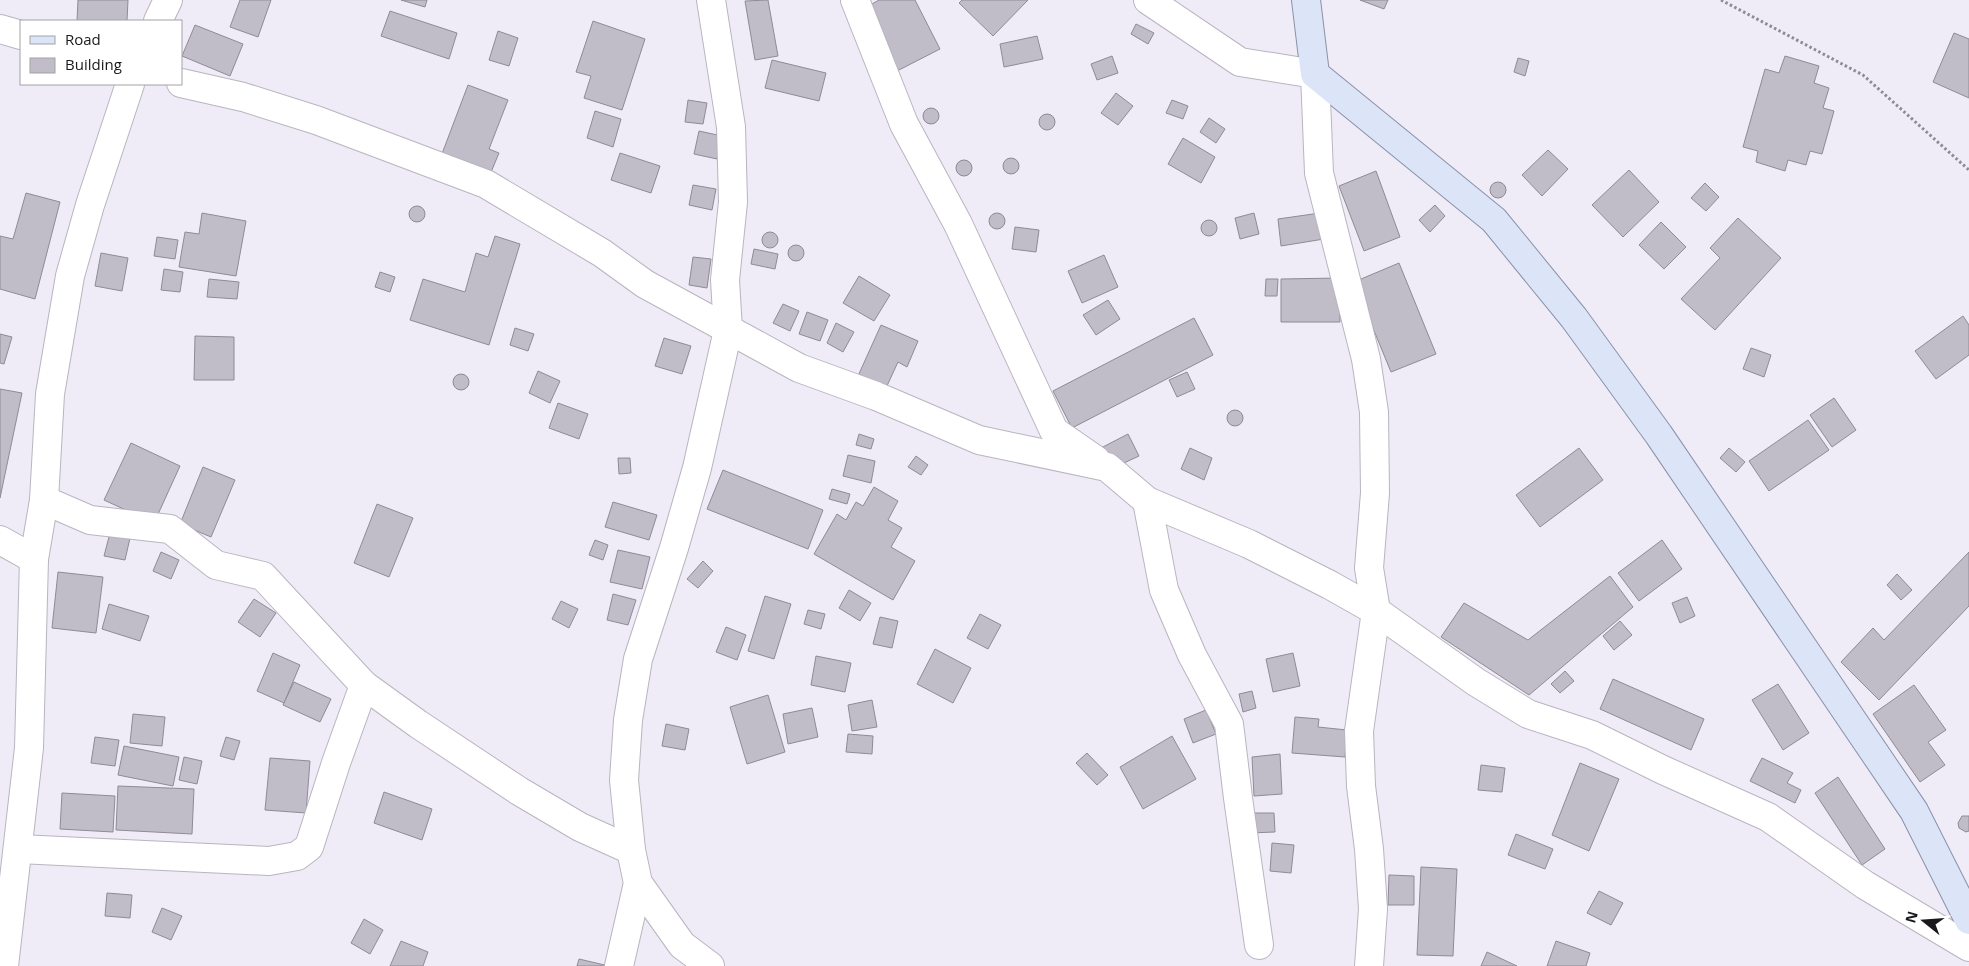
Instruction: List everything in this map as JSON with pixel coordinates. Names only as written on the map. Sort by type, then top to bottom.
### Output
[{"type":"main road","points":[[1306,0],[1315,74],[1494,220],[1574,318],[1659,436],[1914,811],[1969,920]]},
{"type":"street","points":[[158,20],[168,0]]},
{"type":"street","points":[[710,966],[682,945],[638,883],[631,850],[624,780],[628,720],[638,659],[674,548],[696,468],[728,330],[725,280],[733,202],[731,126],[711,0]]},
{"type":"street","points":[[855,0],[904,124],[958,224],[1054,431],[1107,468],[1147,501],[1249,544],[1330,585],[1376,611],[1476,682],[1528,714],[1592,735],[1768,818],[1865,885],[1969,947]]},
{"type":"street","points":[[1148,0],[1240,62],[1315,74],[1319,173],[1366,358],[1374,412],[1375,493],[1369,568],[1376,611],[1359,731],[1361,786],[1369,849],[1373,909],[1369,966]]},
{"type":"street","points":[[0,29],[20,35]]},
{"type":"street","points":[[182,83],[242,97],[316,120],[486,184],[602,253],[645,284],[799,368],[876,396],[979,440],[1107,468]]},
{"type":"street","points":[[2,966],[19,848],[29,748],[34,559],[44,500],[50,394],[70,276],[90,205],[130,85]]},
{"type":"street","points":[[44,500],[90,520],[170,529],[216,565],[263,576],[364,685],[418,724],[519,791],[580,827],[631,850]]},
{"type":"street","points":[[1147,501],[1164,590],[1192,655],[1229,724],[1259,945]]},
{"type":"street","points":[[0,540],[34,559]]},
{"type":"street","points":[[19,848],[269,861],[296,856],[309,848],[336,763],[364,685]]},
{"type":"street","points":[[619,966],[638,883]]},
{"type":"path","points":[[1721,0],[1863,75],[1969,170]]},
{"type":"building","points":[[78,0],[128,0],[127,20],[77,20]]},
{"type":"building","points":[[240,0],[271,0],[258,37],[230,27]]},
{"type":"building","points":[[401,0],[427,0],[425,7]]},
{"type":"building","points":[[768,0],[778,56],[755,60],[745,1]]},
{"type":"building","points":[[879,0],[915,0],[940,49],[897,71],[865,8]]},
{"type":"building","points":[[962,0],[1028,0],[993,36],[959,3]]},
{"type":"building","points":[[1360,0],[1388,0],[1384,9]]},
{"type":"building","points":[[390,11],[457,33],[449,59],[381,36]]},
{"type":"building","points":[[593,21],[645,39],[622,110],[584,98],[591,76],[576,72]]},
{"type":"building","points":[[1136,24],[1154,33],[1148,44],[1131,34]]},
{"type":"building","points":[[195,25],[243,44],[230,76],[182,56]]},
{"type":"building","points":[[498,31],[518,38],[509,66],[489,60]]},
{"type":"building","points":[[1954,33],[1969,39],[1969,98],[1933,82]]},
{"type":"building","points":[[1037,36],[1043,59],[1004,67],[1000,44]]},
{"type":"building","points":[[1112,56],[1118,73],[1097,80],[1091,64]]},
{"type":"building","points":[[1785,56],[1819,66],[1814,83],[1829,88],[1823,108],[1834,111],[1822,154],[1810,151],[1806,165],[1788,160],[1785,171],[1756,162],[1758,151],[1743,147],[1765,69],[1779,73]]},
{"type":"building","points":[[1518,58],[1529,61],[1525,76],[1514,72]]},
{"type":"building","points":[[772,60],[826,73],[819,101],[765,88]]},
{"type":"building","points":[[468,85],[508,100],[489,149],[499,153],[489,177],[440,159]]},
{"type":"building","points":[[1116,93],[1133,106],[1118,125],[1101,113]]},
{"type":"building","points":[[688,100],[707,103],[703,124],[685,122]]},
{"type":"building","points":[[1172,100],[1188,106],[1183,119],[1166,113]]},
{"type":"building","points":[[928,108],[934,108],[939,113],[937,122],[928,124],[923,119],[923,113]]},
{"type":"building","points":[[595,111],[621,119],[613,147],[587,138]]},
{"type":"building","points":[[1044,114],[1050,114],[1055,119],[1053,128],[1044,130],[1039,125],[1039,119]]},
{"type":"building","points":[[1209,118],[1225,129],[1216,143],[1200,132]]},
{"type":"building","points":[[699,131],[722,136],[717,159],[694,154]]},
{"type":"building","points":[[1183,138],[1215,157],[1201,183],[1168,164]]},
{"type":"building","points":[[1548,150],[1568,169],[1542,196],[1522,175]]},
{"type":"building","points":[[620,153],[660,166],[651,193],[611,180]]},
{"type":"building","points":[[1008,158],[1014,158],[1019,163],[1017,172],[1008,174],[1003,169],[1003,163]]},
{"type":"building","points":[[961,160],[967,160],[972,165],[970,174],[961,176],[956,171],[956,165]]},
{"type":"building","points":[[1629,170],[1659,202],[1623,237],[1592,205]]},
{"type":"building","points":[[1376,171],[1400,237],[1364,251],[1339,186]]},
{"type":"building","points":[[1495,182],[1501,182],[1506,187],[1504,196],[1495,198],[1490,193],[1490,187]]},
{"type":"building","points":[[1705,183],[1719,197],[1706,211],[1691,198]]},
{"type":"building","points":[[693,185],[716,189],[712,210],[689,205]]},
{"type":"building","points":[[26,193],[60,202],[35,299],[0,289],[0,236],[13,239]]},
{"type":"building","points":[[1435,205],[1445,216],[1430,232],[1419,220]]},
{"type":"building","points":[[414,206],[420,206],[425,211],[423,220],[414,222],[409,217],[409,211]]},
{"type":"building","points":[[202,213],[246,221],[236,276],[179,267],[185,232],[199,234]]},
{"type":"building","points":[[994,213],[1000,213],[1005,218],[1003,227],[994,229],[989,224],[989,218]]},
{"type":"building","points":[[1254,213],[1259,234],[1240,239],[1235,218]]},
{"type":"building","points":[[1320,213],[1324,239],[1281,246],[1278,219]]},
{"type":"building","points":[[1738,218],[1781,258],[1715,330],[1681,299],[1720,258],[1710,248]]},
{"type":"building","points":[[1206,220],[1212,220],[1217,225],[1215,234],[1206,236],[1201,231],[1201,225]]},
{"type":"building","points":[[1661,222],[1686,247],[1664,269],[1639,245]]},
{"type":"building","points":[[1015,227],[1039,230],[1036,252],[1012,249]]},
{"type":"building","points":[[767,232],[773,232],[778,237],[776,246],[767,248],[762,243],[762,237]]},
{"type":"building","points":[[495,236],[520,244],[489,345],[410,320],[423,279],[465,292],[476,253],[488,257]]},
{"type":"building","points":[[157,237],[178,240],[175,259],[154,256]]},
{"type":"building","points":[[793,245],[799,245],[804,250],[802,259],[793,261],[788,256],[788,250]]},
{"type":"building","points":[[754,249],[778,254],[775,269],[751,264]]},
{"type":"building","points":[[101,253],[128,258],[122,291],[95,286]]},
{"type":"building","points":[[1104,255],[1118,287],[1082,303],[1068,271]]},
{"type":"building","points":[[693,257],[711,259],[707,288],[689,285]]},
{"type":"building","points":[[1399,263],[1436,354],[1391,372],[1354,282]]},
{"type":"building","points":[[164,269],[183,272],[180,292],[161,290]]},
{"type":"building","points":[[380,272],[395,277],[390,292],[375,287]]},
{"type":"building","points":[[859,276],[890,295],[874,321],[843,303]]},
{"type":"building","points":[[1339,278],[1340,322],[1281,322],[1281,279]]},
{"type":"building","points":[[209,279],[239,282],[237,299],[207,297]]},
{"type":"building","points":[[1266,279],[1278,279],[1277,296],[1265,296]]},
{"type":"building","points":[[1108,300],[1120,319],[1096,335],[1083,315]]},
{"type":"building","points":[[783,304],[799,311],[790,331],[773,323]]},
{"type":"building","points":[[807,312],[828,320],[820,341],[799,334]]},
{"type":"building","points":[[1963,316],[1969,325],[1969,355],[1936,379],[1915,351]]},
{"type":"building","points":[[1194,318],[1213,355],[1072,428],[1053,391]]},
{"type":"building","points":[[836,323],[854,332],[843,352],[827,343]]},
{"type":"building","points":[[881,325],[918,341],[907,367],[898,362],[886,388],[858,376]]},
{"type":"building","points":[[515,328],[534,334],[528,351],[510,345]]},
{"type":"building","points":[[0,334],[12,337],[4,364],[0,363]]},
{"type":"building","points":[[195,336],[234,337],[234,380],[194,380]]},
{"type":"building","points":[[664,338],[691,346],[682,374],[655,366]]},
{"type":"building","points":[[1751,348],[1771,355],[1764,377],[1743,369]]},
{"type":"building","points":[[538,371],[560,381],[550,403],[529,393]]},
{"type":"building","points":[[1187,372],[1195,389],[1177,397],[1169,380]]},
{"type":"building","points":[[458,374],[464,374],[469,379],[467,388],[458,390],[453,385],[453,379]]},
{"type":"building","points":[[0,389],[22,393],[0,498]]},
{"type":"building","points":[[1834,398],[1856,430],[1832,447],[1810,415]]},
{"type":"building","points":[[558,403],[588,414],[579,439],[549,428]]},
{"type":"building","points":[[1232,410],[1238,410],[1243,415],[1241,424],[1232,426],[1227,421],[1227,415]]},
{"type":"building","points":[[1808,420],[1829,450],[1769,491],[1749,461]]},
{"type":"building","points":[[859,434],[874,439],[871,449],[856,445]]},
{"type":"building","points":[[1128,434],[1139,456],[1111,469],[1101,448]]},
{"type":"building","points":[[131,443],[180,466],[154,523],[104,500]]},
{"type":"building","points":[[1190,448],[1212,458],[1204,480],[1181,469]]},
{"type":"building","points":[[1579,448],[1603,480],[1540,527],[1516,495]]},
{"type":"building","points":[[1729,448],[1745,462],[1736,472],[1720,458]]},
{"type":"building","points":[[848,455],[875,461],[871,483],[843,476]]},
{"type":"building","points":[[916,456],[928,465],[921,475],[908,467]]},
{"type":"building","points":[[618,458],[630,458],[631,473],[619,474]]},
{"type":"building","points":[[203,467],[235,480],[211,537],[180,524]]},
{"type":"building","points":[[723,470],[823,510],[808,549],[707,509]]},
{"type":"building","points":[[874,487],[898,501],[888,520],[902,528],[891,547],[915,561],[893,600],[814,554],[837,514],[846,520],[856,502],[863,506]]},
{"type":"building","points":[[832,489],[850,494],[847,504],[829,499]]},
{"type":"building","points":[[613,502],[657,515],[649,540],[605,527]]},
{"type":"building","points":[[377,504],[413,518],[389,577],[354,563]]},
{"type":"building","points":[[110,533],[130,538],[125,560],[104,556]]},
{"type":"building","points":[[595,540],[608,545],[603,560],[589,555]]},
{"type":"building","points":[[1662,540],[1682,569],[1639,601],[1618,573]]},
{"type":"building","points":[[618,550],[650,557],[642,589],[610,582]]},
{"type":"building","points":[[161,552],[179,560],[171,579],[153,571]]},
{"type":"building","points":[[1969,552],[1969,606],[1879,700],[1841,662],[1873,628],[1884,640]]},
{"type":"building","points":[[703,561],[713,571],[698,588],[687,579]]},
{"type":"building","points":[[58,572],[103,577],[96,633],[52,628]]},
{"type":"building","points":[[1897,574],[1912,590],[1901,600],[1887,585]]},
{"type":"building","points":[[1610,576],[1633,607],[1529,695],[1441,637],[1464,603],[1528,640]]},
{"type":"building","points":[[849,590],[871,603],[860,621],[839,608]]},
{"type":"building","points":[[613,594],[636,600],[628,625],[607,620]]},
{"type":"building","points":[[765,596],[791,604],[774,659],[748,651]]},
{"type":"building","points":[[1687,597],[1695,616],[1680,623],[1672,603]]},
{"type":"building","points":[[254,599],[276,613],[260,637],[238,622]]},
{"type":"building","points":[[561,601],[578,609],[569,628],[552,619]]},
{"type":"building","points":[[109,604],[149,616],[140,641],[102,629]]},
{"type":"building","points":[[808,610],[825,614],[821,629],[804,624]]},
{"type":"building","points":[[980,614],[1001,625],[988,649],[967,638]]},
{"type":"building","points":[[880,617],[898,621],[892,648],[873,644]]},
{"type":"building","points":[[1620,621],[1632,635],[1614,650],[1603,636]]},
{"type":"building","points":[[726,627],[746,635],[737,660],[716,652]]},
{"type":"building","points":[[935,649],[971,668],[953,703],[917,684]]},
{"type":"building","points":[[273,653],[300,665],[284,703],[257,691]]},
{"type":"building","points":[[1293,653],[1300,686],[1273,692],[1266,659]]},
{"type":"building","points":[[816,656],[851,663],[845,692],[811,685]]},
{"type":"building","points":[[1565,671],[1574,681],[1560,693],[1551,684]]},
{"type":"building","points":[[1613,679],[1704,719],[1691,750],[1600,709]]},
{"type":"building","points":[[294,682],[331,699],[320,722],[283,705]]},
{"type":"building","points":[[1778,684],[1809,733],[1783,750],[1752,700]]},
{"type":"building","points":[[1914,685],[1946,730],[1928,742],[1945,765],[1920,782],[1873,714]]},
{"type":"building","points":[[1252,691],[1256,708],[1243,712],[1239,694]]},
{"type":"building","points":[[768,695],[785,752],[747,764],[730,707]]},
{"type":"building","points":[[872,700],[877,727],[852,731],[848,705]]},
{"type":"building","points":[[812,708],[818,737],[788,744],[783,714]]},
{"type":"building","points":[[1206,710],[1216,734],[1193,743],[1184,719]]},
{"type":"building","points":[[133,714],[165,717],[162,746],[130,743]]},
{"type":"building","points":[[1295,717],[1319,719],[1318,727],[1347,730],[1345,757],[1292,753]]},
{"type":"building","points":[[666,724],[689,729],[685,750],[662,746]]},
{"type":"building","points":[[848,734],[873,736],[872,754],[846,752]]},
{"type":"building","points":[[1172,736],[1196,779],[1143,809],[1120,767]]},
{"type":"building","points":[[95,737],[119,740],[115,766],[91,763]]},
{"type":"building","points":[[226,737],[240,741],[234,760],[220,756]]},
{"type":"building","points":[[124,746],[179,757],[173,786],[118,775]]},
{"type":"building","points":[[1087,753],[1108,775],[1097,785],[1076,763]]},
{"type":"building","points":[[1280,754],[1282,794],[1254,796],[1252,757]]},
{"type":"building","points":[[184,757],[202,761],[197,784],[179,780]]},
{"type":"building","points":[[270,758],[310,761],[306,813],[265,810]]},
{"type":"building","points":[[1762,758],[1793,773],[1787,783],[1801,790],[1795,803],[1750,781]]},
{"type":"building","points":[[1580,763],[1619,779],[1589,851],[1552,835]]},
{"type":"building","points":[[1481,765],[1505,768],[1502,792],[1478,790]]},
{"type":"building","points":[[1838,777],[1885,849],[1862,865],[1815,793]]},
{"type":"building","points":[[118,786],[194,789],[192,834],[116,830]]},
{"type":"building","points":[[384,792],[432,809],[422,840],[374,823]]},
{"type":"building","points":[[62,793],[115,796],[113,832],[60,829]]},
{"type":"building","points":[[1249,813],[1274,813],[1275,832],[1250,833]]},
{"type":"building","points":[[1962,816],[1969,816],[1969,831],[1966,832],[1959,828],[1958,823]]},
{"type":"building","points":[[1516,834],[1553,849],[1545,869],[1508,855]]},
{"type":"building","points":[[1272,843],[1294,845],[1291,873],[1270,871]]},
{"type":"building","points":[[1421,867],[1457,869],[1453,956],[1417,955]]},
{"type":"building","points":[[1389,875],[1414,876],[1414,905],[1388,905]]},
{"type":"building","points":[[1599,891],[1623,903],[1611,925],[1587,913]]},
{"type":"building","points":[[107,893],[132,895],[130,918],[105,916]]},
{"type":"building","points":[[162,908],[182,916],[171,940],[152,932]]},
{"type":"building","points":[[364,919],[383,930],[370,954],[351,943]]},
{"type":"building","points":[[401,941],[428,952],[423,966],[390,966]]},
{"type":"building","points":[[1556,941],[1590,953],[1586,966],[1547,966]]},
{"type":"building","points":[[1487,952],[1517,966],[1481,966]]},
{"type":"building","points":[[579,959],[609,966],[577,966]]}]
